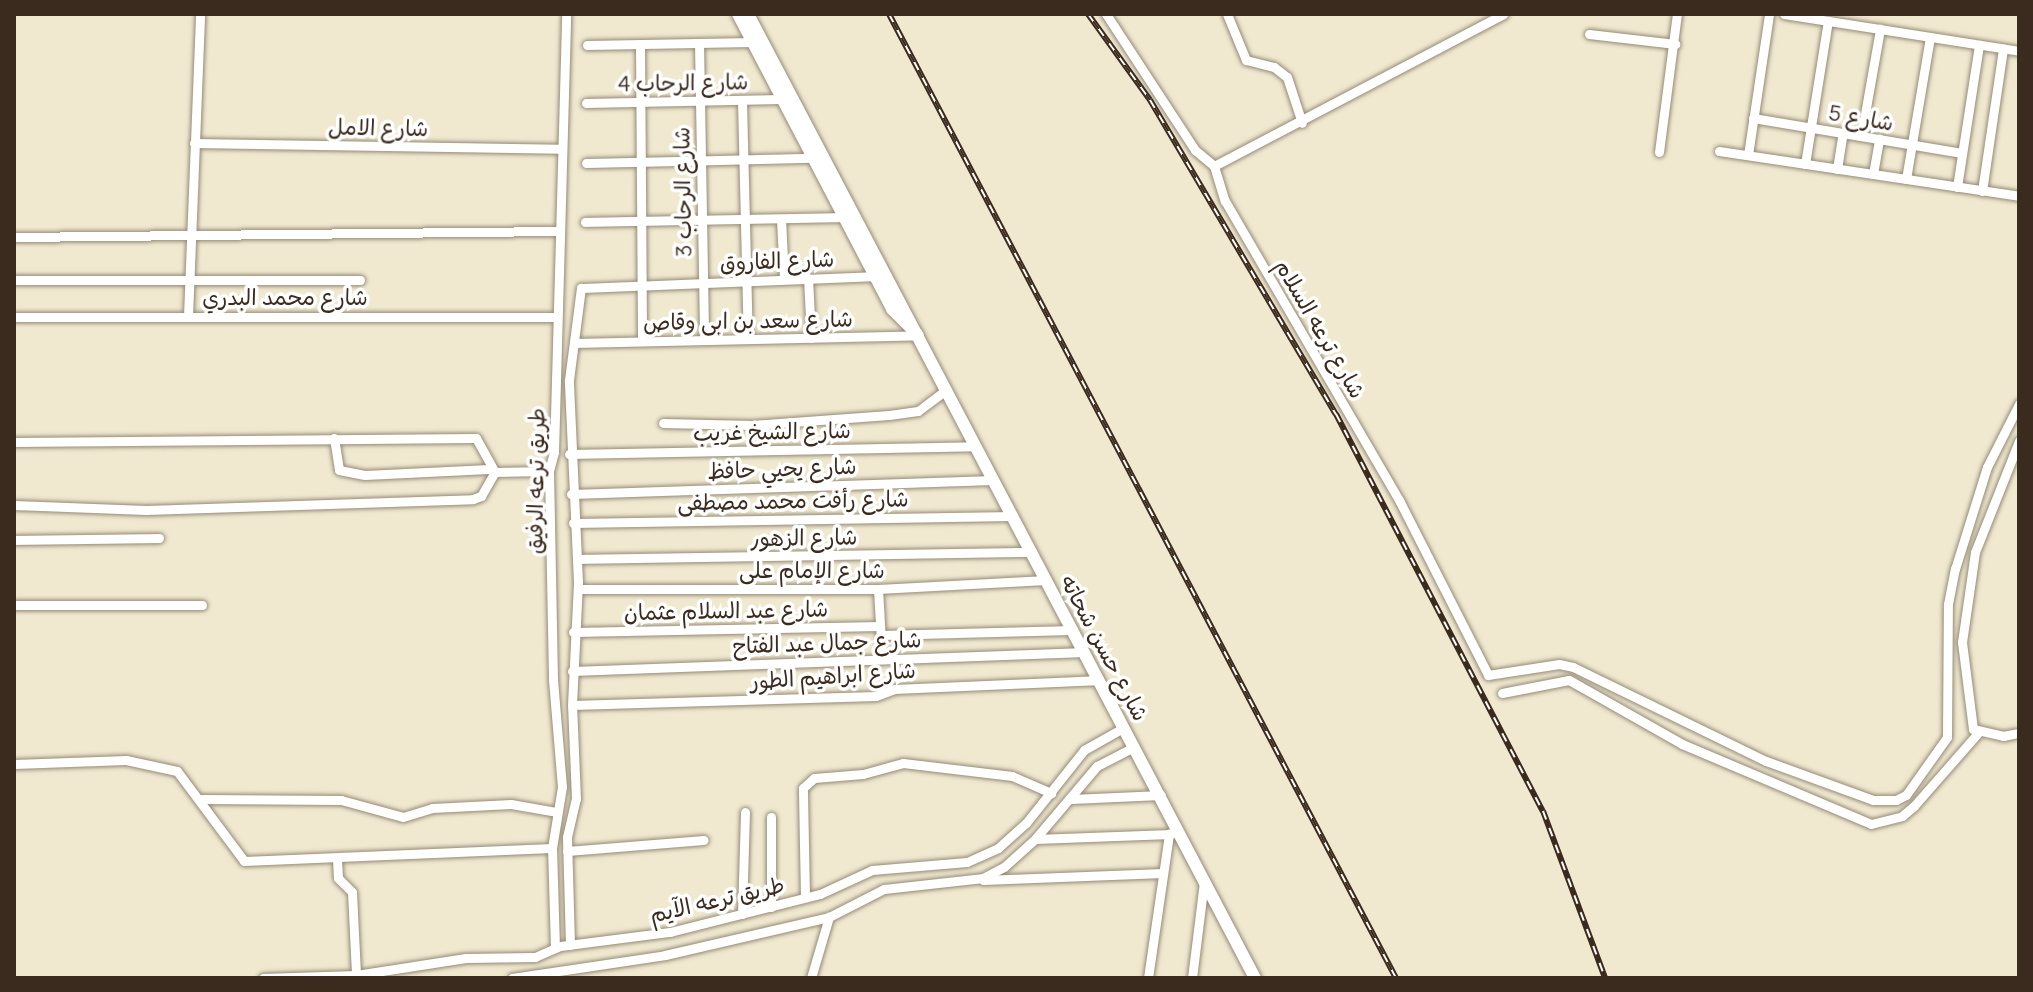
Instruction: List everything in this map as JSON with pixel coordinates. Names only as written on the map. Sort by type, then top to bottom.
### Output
[{"type":"main road","name":"شارع حسن شحاته","points":[[738,14],[897,318],[919,335]]},
{"type":"main road","name":"شارع حسن شحاته","points":[[748,14],[919,335],[1097,680],[1161,795],[1174,834],[1204,878],[1255,978]]},
{"type":"street","points":[[188,316],[200,14]]},
{"type":"street","name":"طريق ترعه الرفيق","points":[[555,948],[552,848],[562,787],[553,679],[549,471],[566,14]]},
{"type":"street","name":"شارع ترعه السلام","points":[[1106,14],[1195,150],[1214,166],[1225,201],[1400,502],[1488,675],[1559,664],[1573,667],[1766,761],[1873,800],[1896,800],[1906,795],[1947,737],[1948,604],[1955,569],[1987,467],[2019,404]]},
{"type":"street","points":[[1227,14],[1246,60],[1274,67],[1287,77],[1302,123]]},
{"type":"street","points":[[1214,166],[1302,123],[1504,14]]},
{"type":"street","points":[[1659,152],[1677,14]]},
{"type":"street","points":[[1748,155],[1769,14]]},
{"type":"street","points":[[1784,14],[2019,51]]},
{"type":"street","points":[[1805,164],[1828,21]]},
{"type":"street","points":[[1861,136],[1880,29]]},
{"type":"street","points":[[1589,34],[1675,44]]},
{"type":"street","points":[[1906,179],[1930,37]]},
{"type":"street","points":[[587,45],[752,42]]},
{"type":"street","name":"شارع الرحاب 3","points":[[699,43],[704,340]]},
{"type":"street","points":[[640,44],[642,341]]},
{"type":"street","points":[[1957,187],[1979,45]]},
{"type":"street","points":[[1982,191],[2003,49]]},
{"type":"street","name":"شارع الرحاب 4","points":[[586,103],[781,99]]},
{"type":"street","points":[[742,101],[748,339]]},
{"type":"street","name":"شارع 5","points":[[1753,118],[1962,153]]},
{"type":"street","points":[[1837,169],[1843,133]]},
{"type":"street","points":[[1873,174],[1879,139]]},
{"type":"street","name":"شارع الامل","points":[[194,143],[560,149]]},
{"type":"street","points":[[1719,151],[2019,196]]},
{"type":"street","points":[[586,163],[812,158]]},
{"type":"street","points":[[585,222],[843,217]]},
{"type":"street","points":[[781,219],[784,279]]},
{"type":"street","points":[[14,237],[560,231]]},
{"type":"street","name":"شارع الفاروق","points":[[585,285],[874,276]]},
{"type":"street","points":[[808,278],[811,338]]},
{"type":"street","points":[[14,280],[360,280]]},
{"type":"street","name":"طريق ترعه الرفيق","points":[[570,945],[567,851],[576,794],[572,671],[578,589],[569,454],[570,373],[578,343],[579,293],[585,285]]},
{"type":"street","name":"شارع محمد البدري","points":[[14,317],[556,317]]},
{"type":"street","name":"شارع سعد بن ابى وقاص","points":[[578,343],[919,335]]},
{"type":"street","points":[[663,423],[752,425],[889,415],[918,411],[947,389]]},
{"type":"street","points":[[334,438],[339,470],[365,475],[549,471]]},
{"type":"street","points":[[14,442],[476,438],[492,470],[481,496],[473,499],[146,510],[14,505]]},
{"type":"street","points":[[1978,733],[1963,670],[1963,603],[1975,552],[2019,441]]},
{"type":"street","name":"شارع الشيخ غريب","points":[[569,454],[976,446]]},
{"type":"street","name":"شارع يحيي حافظ","points":[[571,494],[994,480]]},
{"type":"street","name":"شارع رأفت محمد مصطفى","points":[[573,523],[1013,516]]},
{"type":"street","points":[[14,540],[159,538]]},
{"type":"street","name":"شارع الزهور","points":[[577,559],[1032,552]]},
{"type":"street","name":"شارع الإمام على","points":[[578,589],[878,589],[1046,580]]},
{"type":"street","points":[[878,589],[882,659]]},
{"type":"street","points":[[14,605],[202,605]]},
{"type":"street","name":"شارع عبد السلام عثمان","points":[[573,632],[1072,630]]},
{"type":"street","name":"شارع جمال عبد الفتاح","points":[[572,671],[1083,652]]},
{"type":"street","name":"شارع ابراهيم الطور","points":[[572,705],[876,696],[894,689],[1097,680]]},
{"type":"street","points":[[1502,693],[1569,680],[1682,744],[1871,824],[1902,816],[1914,806],[1978,733],[2019,733]]},
{"type":"street","name":"طريق ترعه الآيم","points":[[263,978],[356,975],[452,959],[520,959],[570,945],[670,932],[771,907],[872,870],[976,859],[1026,823],[1084,750],[1123,728]]},
{"type":"street","name":"طريق ترعه الآيم","points":[[512,978],[622,964],[829,917],[884,889],[967,881],[1004,867],[1035,839],[1097,766],[1134,747]]},
{"type":"street","points":[[14,764],[152,763],[177,771],[202,799],[232,851],[244,861],[552,848]]},
{"type":"street","points":[[805,897],[803,788],[814,778],[863,774],[903,763],[1012,776],[1051,793]]},
{"type":"street","points":[[1071,799],[1161,795]]},
{"type":"street","points":[[202,799],[341,800],[403,817],[432,808],[511,804],[557,812]]},
{"type":"street","points":[[742,914],[745,812]]},
{"type":"street","points":[[771,817],[771,907]]},
{"type":"street","points":[[1035,839],[1174,834],[1163,873],[1148,978]]},
{"type":"street","points":[[567,851],[704,840]]},
{"type":"street","points":[[337,859],[338,878],[352,892],[356,975]]},
{"type":"street","points":[[967,881],[1163,873]]},
{"type":"street","points":[[1192,978],[1204,878]]},
{"type":"street","points":[[811,978],[829,917]]},
{"type":"railway","points":[[889,14],[1396,978]]},
{"type":"railway","points":[[1088,14],[1150,100],[1336,414],[1543,811],[1605,978]]}]
